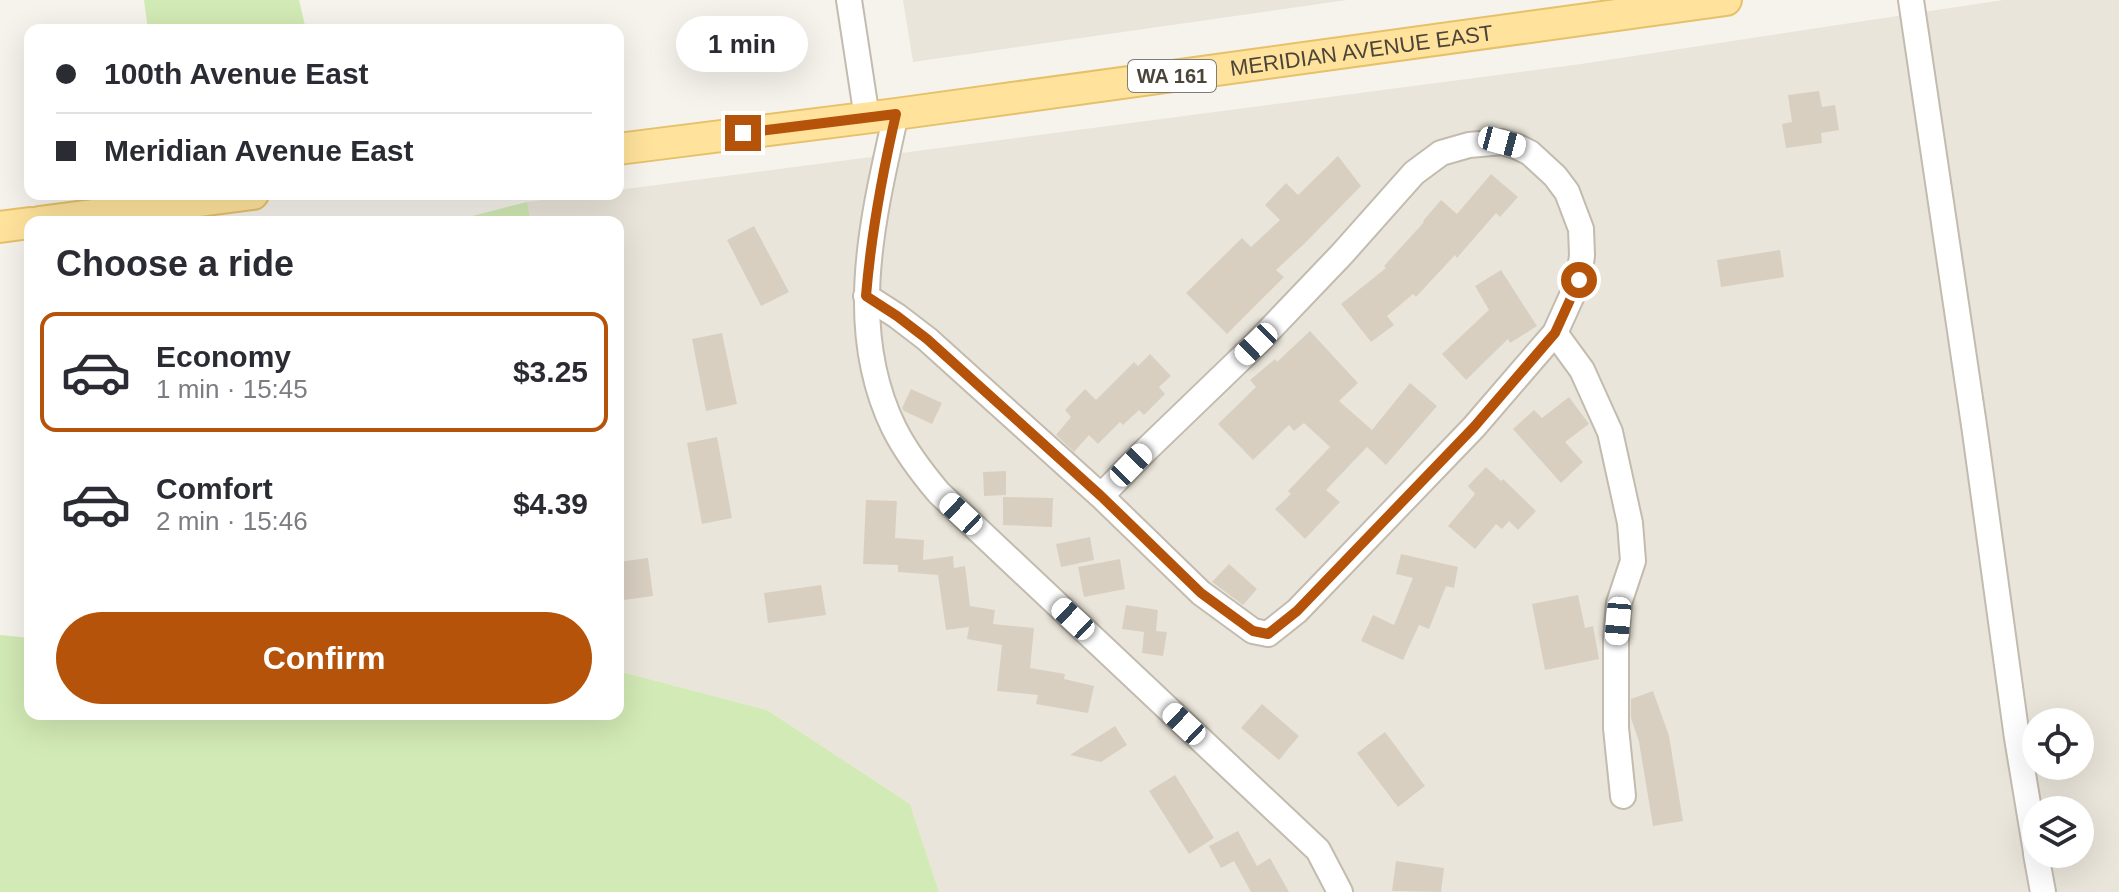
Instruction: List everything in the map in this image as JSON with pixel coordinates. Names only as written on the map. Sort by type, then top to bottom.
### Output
[{"type":"main road","name":"MERIDIAN AVENUE EAST","points":[[624,148],[882,116],[1726,0]]},
{"type":"main road","points":[[85,216],[207,200]]},
{"type":"main road","points":[[0,227],[24,224]]},
{"type":"street","points":[[849,0],[882,116],[879,189],[868,262],[866,323],[872,365],[894,428],[907,451],[939,493],[1318,850],[1340,892]]},
{"type":"street","points":[[1911,0],[2027,796]]},
{"type":"street","points":[[866,296],[927,339],[1101,496],[1201,593],[1253,631],[1268,634],[1297,611],[1474,427],[1555,333],[1579,280],[1582,255],[1581,229],[1567,192],[1545,164],[1530,153],[1502,142],[1469,145],[1441,153],[1414,173],[1256,344],[1101,496]]},
{"type":"street","points":[[1555,333],[1582,370],[1610,432],[1630,523],[1633,561],[1619,603],[1616,639],[1616,728],[1623,796]]},
{"type":"street","points":[[2039,868],[2043,892]]},
{"type":"shaded area","points":[[903,0],[1347,0],[913,62]]},
{"type":"shaded area","points":[[2003,0],[2119,0],[2119,892],[939,892],[910,804],[767,710],[624,673],[624,216],[530,216],[527,202],[624,200],[624,189],[1581,64]]},
{"type":"green space","points":[[144,0],[299,0],[305,24],[147,24]]},
{"type":"green space","points":[[527,202],[530,216],[472,216]]},
{"type":"green space","points":[[0,635],[24,637],[24,720],[624,720],[624,673],[767,710],[910,804],[939,892],[0,892]]},
{"type":"building","points":[[1819,91],[1822,107],[1835,105],[1839,130],[1821,133],[1822,143],[1786,148],[1782,124],[1792,122],[1788,95]]},
{"type":"building","points":[[1338,156],[1361,186],[1276,270],[1284,277],[1227,334],[1186,293],[1242,238],[1251,247],[1280,220],[1265,205],[1286,183],[1298,195]]},
{"type":"building","points":[[1491,174],[1518,197],[1500,217],[1496,213],[1457,258],[1455,255],[1416,297],[1413,294],[1387,316],[1394,325],[1371,342],[1341,304],[1386,268],[1384,266],[1441,200],[1457,214]]},
{"type":"building","points":[[754,226],[789,292],[761,306],[727,240]]},
{"type":"building","points":[[1780,250],[1784,277],[1721,287],[1717,260]]},
{"type":"building","points":[[1501,270],[1537,326],[1510,343],[1508,339],[1466,380],[1442,354],[1489,310],[1475,286]]},
{"type":"building","points":[[1310,331],[1358,383],[1339,401],[1372,430],[1410,383],[1437,406],[1386,465],[1367,447],[1326,490],[1340,502],[1305,539],[1275,509],[1330,447],[1304,423],[1294,431],[1289,425],[1253,460],[1218,424],[1256,387],[1250,380],[1275,359],[1277,362]]},
{"type":"building","points":[[722,333],[737,404],[706,411],[692,339]]},
{"type":"building","points":[[1150,354],[1171,376],[1159,387],[1165,394],[1144,415],[1139,410],[1123,425],[1120,422],[1098,444],[1089,435],[1074,452],[1056,435],[1071,417],[1065,410],[1085,389],[1096,400],[1134,362],[1138,366]]},
{"type":"building","points":[[911,389],[942,403],[932,424],[902,408]]},
{"type":"building","points":[[1569,397],[1589,424],[1565,442],[1583,462],[1561,483],[1513,429],[1534,410],[1542,418]]},
{"type":"building","points":[[717,437],[732,518],[702,524],[687,443]]},
{"type":"building","points":[[1486,467],[1536,511],[1518,530],[1509,521],[1502,529],[1496,524],[1475,549],[1448,526],[1475,494],[1468,486]]},
{"type":"building","points":[[1006,471],[1006,495],[984,496],[983,472]]},
{"type":"building","points":[[1003,497],[1053,498],[1052,527],[1003,525]]},
{"type":"building","points":[[866,500],[897,501],[895,538],[924,540],[923,560],[953,556],[954,568],[965,566],[970,606],[995,610],[993,624],[1034,628],[1030,668],[1065,674],[1064,679],[1094,686],[1088,713],[1036,704],[1038,695],[997,691],[1002,645],[967,639],[969,627],[946,630],[938,575],[898,572],[898,565],[863,564]]},
{"type":"building","points":[[1090,537],[1094,560],[1061,567],[1056,544]]},
{"type":"building","points":[[1401,554],[1458,567],[1454,588],[1446,586],[1429,629],[1419,625],[1403,660],[1361,641],[1373,615],[1394,625],[1413,578],[1396,574]]},
{"type":"building","points":[[648,558],[653,596],[624,600],[624,561]]},
{"type":"building","points":[[1120,559],[1125,589],[1084,597],[1078,567]]},
{"type":"building","points":[[1229,564],[1257,589],[1243,605],[1212,582]]},
{"type":"building","points":[[821,585],[826,615],[768,623],[764,593]]},
{"type":"building","points":[[1578,595],[1585,628],[1593,626],[1599,659],[1545,670],[1532,604]]},
{"type":"building","points":[[1126,605],[1158,610],[1156,631],[1167,632],[1163,656],[1142,653],[1144,632],[1122,629]]},
{"type":"building","points":[[1653,691],[1669,736],[1683,821],[1653,826],[1639,742],[1631,718],[1631,699]]},
{"type":"building","points":[[1262,704],[1299,736],[1279,760],[1241,728]]},
{"type":"building","points":[[1115,726],[1127,745],[1101,762],[1070,755]]},
{"type":"building","points":[[1385,732],[1425,786],[1398,807],[1357,753]]},
{"type":"building","points":[[1175,775],[1214,838],[1189,854],[1149,791]]},
{"type":"building","points":[[1238,831],[1257,866],[1270,858],[1289,892],[1251,892],[1234,861],[1221,868],[1209,846]]},
{"type":"building","points":[[1396,861],[1444,868],[1441,892],[1392,891]]},
{"type":"route","points":[[743,133],[896,114],[879,189],[866,296],[927,339],[1101,496],[1201,593],[1253,631],[1268,634],[1297,611],[1474,427],[1555,333],[1579,280]]}]
